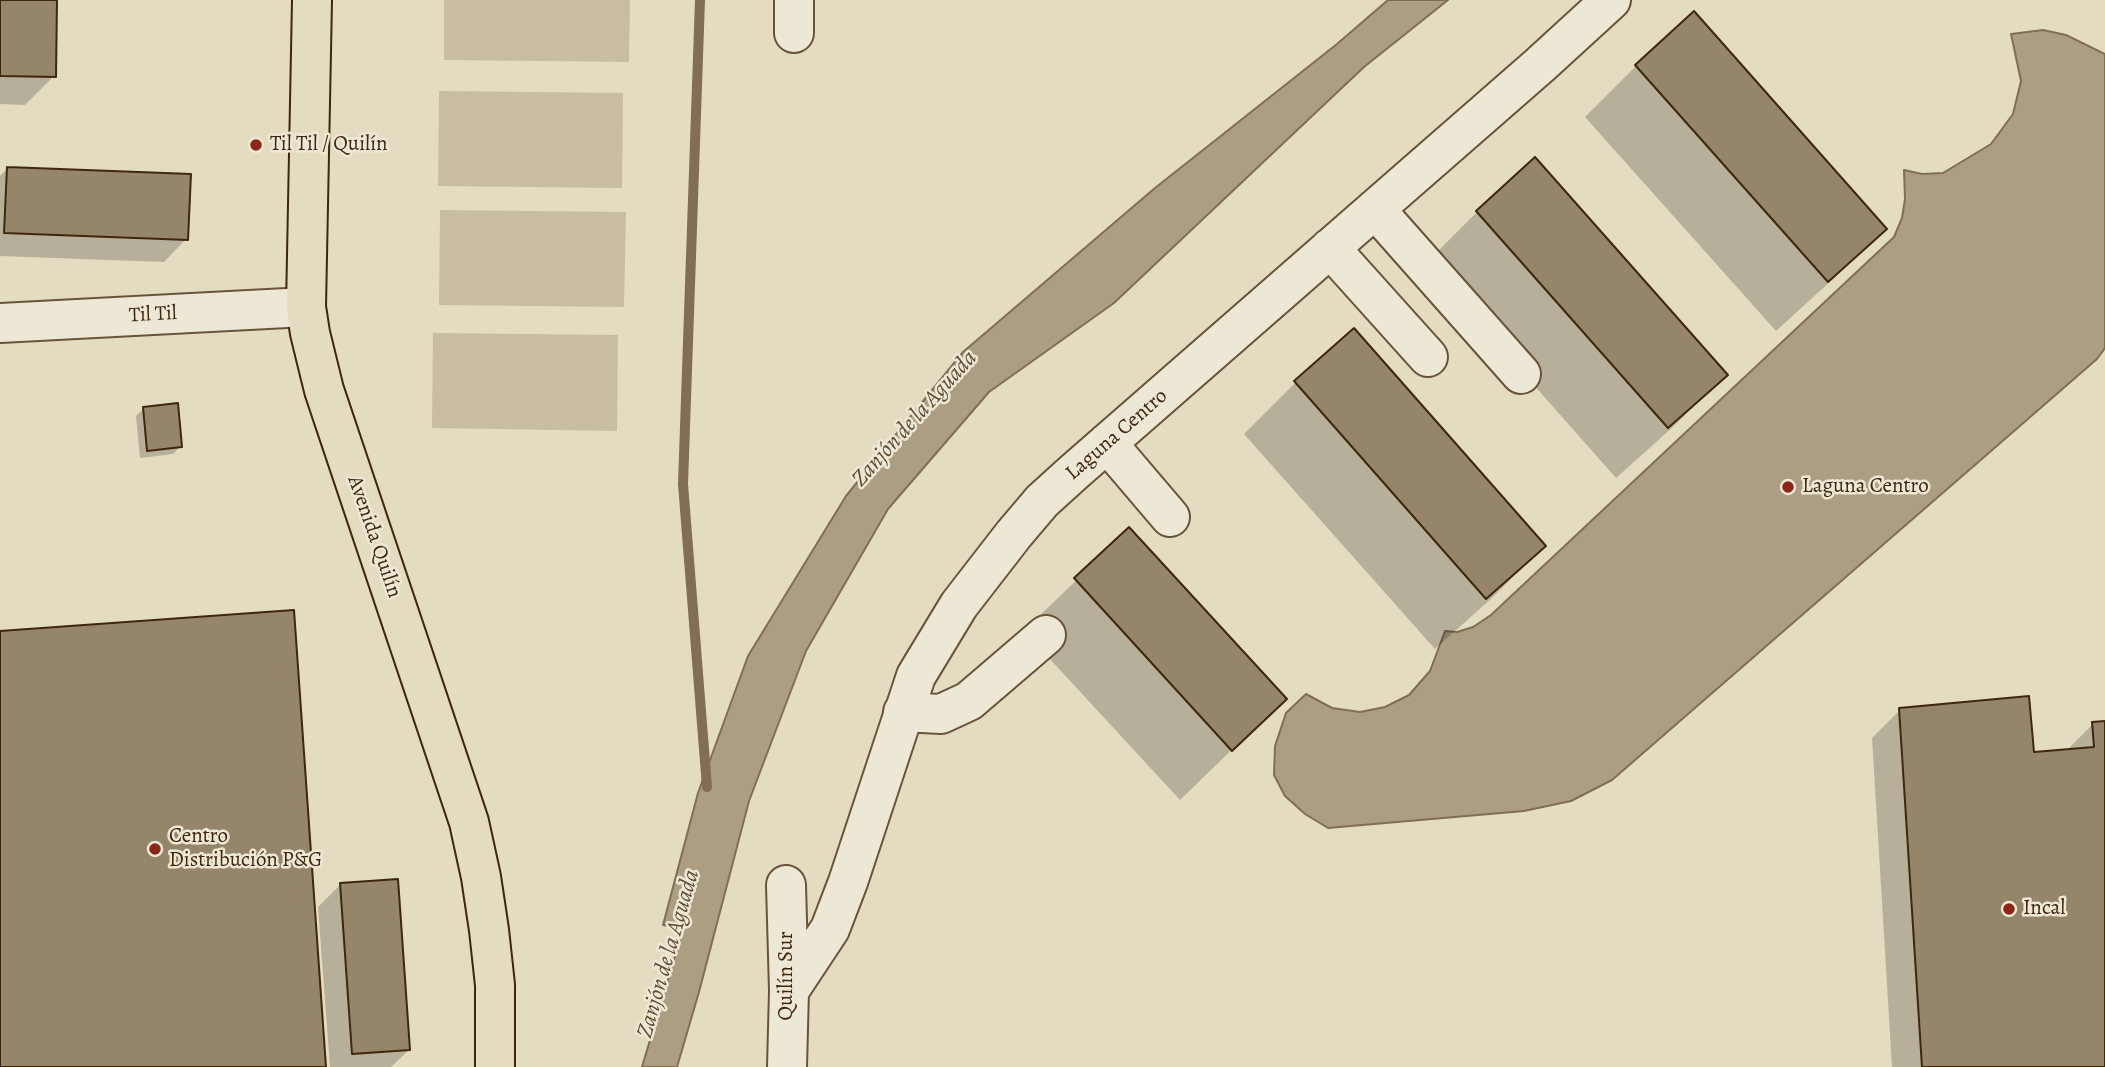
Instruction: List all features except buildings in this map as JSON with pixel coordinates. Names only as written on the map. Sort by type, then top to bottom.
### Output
[{"type":"main road","name":"Avenida Quilín","points":[[312,0],[306,307],[310,333],[324,390],[469,822],[481,877],[495,985],[495,1067]]},
{"type":"street","name":"Laguna Centro","points":[[789,991],[830,929],[916,676],[959,605],[1014,534],[1042,502],[1107,443],[1611,0]]},
{"type":"street","points":[[1375,209],[1521,374]]},
{"type":"street","points":[[1330,248],[1428,357]]},
{"type":"street","name":"Til Til","points":[[0,323],[306,307]]},
{"type":"street","points":[[1107,443],[1170,517]]},
{"type":"street","points":[[903,712],[941,714],[969,701],[1046,635]]},
{"type":"street","name":"Quilín Sur","points":[[786,885],[789,991],[787,1067]]},
{"type":"shaded area","points":[[444,0],[630,0],[629,62],[444,60]]},
{"type":"shaded area","points":[[439,91],[623,93],[622,188],[438,186]]},
{"type":"shaded area","points":[[440,210],[626,212],[624,307],[439,305]]},
{"type":"shaded area","points":[[433,333],[618,335],[617,431],[432,428]]},
{"type":"water","name":"Zanjón de la Aguada","points":[[1388,0],[1448,0],[1364,67],[1114,303],[989,392],[888,509],[806,651],[749,801],[677,1067],[642,1067],[683,929],[663,925],[698,793],[748,656],[846,496],[963,352],[1155,188],[1337,44]]},
{"type":"water","name":"Laguna Centro","points":[[2043,30],[2066,35],[2105,54],[2105,348],[2097,359],[1612,780],[1571,801],[1524,811],[1328,828],[1305,814],[1285,796],[1274,775],[1275,746],[1286,713],[1306,694],[1332,708],[1360,712],[1385,707],[1409,695],[1430,671],[1445,631],[1457,632],[1473,627],[1491,615],[1894,237],[1902,218],[1905,199],[1904,170],[1922,174],[1943,173],[1991,144],[2013,114],[2021,81],[2011,34]]},
{"type":"waterway","points":[[700,0],[683,484],[707,787]]},
{"type":"place","name":"Til Til / Quilín","points":[[256,145]]},
{"type":"place","name":"Laguna Centro","points":[[1788,487]]},
{"type":"place","name":"Centro Distribución P&G","points":[[155,849]]},
{"type":"place","name":"Incal","points":[[2009,909]]}]
